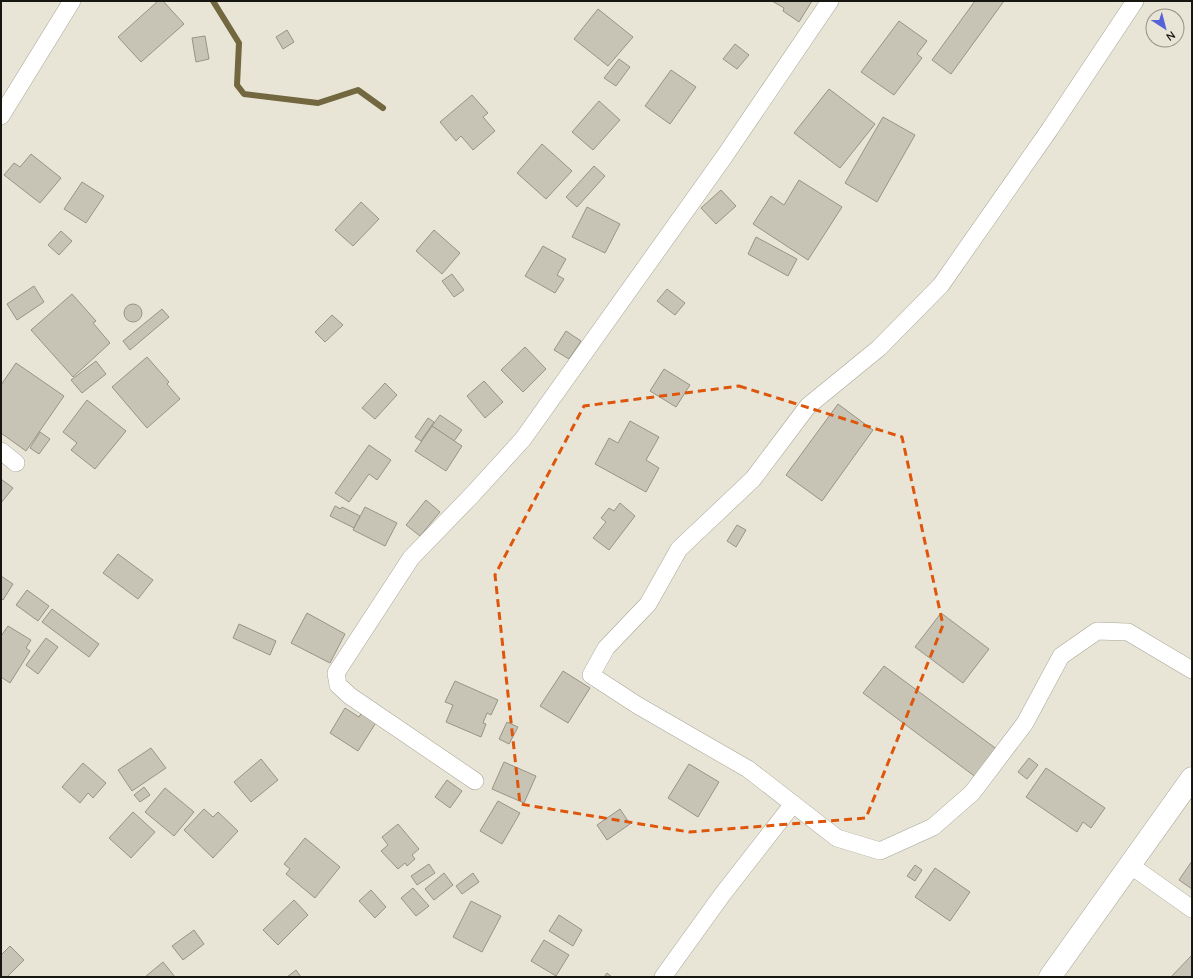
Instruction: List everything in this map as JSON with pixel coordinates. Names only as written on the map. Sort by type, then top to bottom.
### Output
[{"type":"street","points":[[1,116],[72,1]]},
{"type":"street","points":[[475,781],[350,696],[338,685],[336,673],[411,558],[472,495],[523,438],[724,157],[830,1]]},
{"type":"street","points":[[1136,1],[1050,129],[941,285],[879,348],[808,406],[753,479],[679,549],[648,604],[606,648],[591,675],[637,705],[748,769],[837,838],[880,851],[933,828],[972,793],[1025,723],[1061,656],[1097,631],[1128,632],[1192,670]]},
{"type":"street","points":[[1,451],[16,463]]},
{"type":"street","points":[[1050,977],[1192,778]]},
{"type":"street","points":[[662,977],[722,895],[794,804]]},
{"type":"street","points":[[1130,865],[1192,909]]},
{"type":"highlighted area","points":[[739,386],[902,437],[943,625],[866,818],[689,832],[520,804],[495,575],[584,406]]},
{"type":"building","points":[[158,1],[163,1],[184,24],[141,62],[118,37]]},
{"type":"building","points":[[772,1],[812,1],[799,22],[783,11],[784,8]]},
{"type":"building","points":[[975,1],[1004,1],[951,74],[932,60]]},
{"type":"building","points":[[598,9],[633,37],[608,66],[574,39]]},
{"type":"building","points":[[899,21],[927,41],[917,54],[922,58],[894,95],[861,72]]},
{"type":"building","points":[[287,30],[294,42],[283,49],[276,37]]},
{"type":"building","points":[[205,36],[209,59],[196,62],[192,38]]},
{"type":"building","points":[[735,44],[749,55],[737,69],[723,59]]},
{"type":"building","points":[[619,59],[630,67],[616,86],[604,78]]},
{"type":"building","points":[[671,70],[696,87],[670,124],[645,106]]},
{"type":"building","points":[[829,89],[875,124],[840,168],[794,133]]},
{"type":"building","points":[[472,95],[488,113],[483,117],[495,131],[473,150],[461,136],[456,141],[440,122]]},
{"type":"building","points":[[599,101],[620,120],[593,150],[572,132]]},
{"type":"building","points":[[883,117],[915,135],[877,202],[845,183]]},
{"type":"building","points":[[542,144],[572,171],[546,199],[517,173]]},
{"type":"building","points":[[31,154],[61,178],[40,203],[4,175],[14,163],[20,167]]},
{"type":"building","points":[[594,166],[605,176],[577,207],[566,197]]},
{"type":"building","points":[[799,180],[842,207],[808,260],[753,224],[771,196],[784,205]]},
{"type":"building","points":[[82,182],[104,196],[86,223],[64,209]]},
{"type":"building","points":[[721,190],[736,206],[716,224],[701,208]]},
{"type":"building","points":[[361,202],[379,219],[353,246],[335,230]]},
{"type":"building","points":[[587,207],[620,224],[605,253],[572,237]]},
{"type":"building","points":[[434,230],[460,253],[442,274],[416,251]]},
{"type":"building","points":[[61,231],[72,241],[59,255],[48,245]]},
{"type":"building","points":[[756,237],[797,259],[788,276],[748,254]]},
{"type":"building","points":[[543,246],[566,259],[557,275],[564,279],[555,293],[525,276]]},
{"type":"building","points":[[452,274],[464,290],[454,297],[442,281]]},
{"type":"building","points":[[34,286],[44,302],[17,320],[7,304]]},
{"type":"building","points":[[667,289],[685,303],[675,315],[657,301]]},
{"type":"building","points":[[72,294],[96,321],[93,323],[110,343],[73,377],[31,330]]},
{"type":"building","points":[[133,304],[139,307],[142,313],[139,319],[133,322],[127,319],[124,313],[127,307]]},
{"type":"building","points":[[162,309],[169,317],[130,350],[123,341]]},
{"type":"building","points":[[332,315],[343,325],[325,342],[315,332]]},
{"type":"building","points":[[566,331],[581,341],[569,359],[554,350]]},
{"type":"building","points":[[525,347],[546,369],[523,392],[501,370]]},
{"type":"building","points":[[147,357],[169,382],[167,384],[180,399],[147,428],[112,387]]},
{"type":"building","points":[[96,361],[106,374],[82,393],[71,380]]},
{"type":"building","points":[[16,363],[64,396],[26,451],[1,433],[1,385]]},
{"type":"building","points":[[664,369],[690,385],[676,407],[650,391]]},
{"type":"building","points":[[484,381],[503,402],[485,418],[467,396]]},
{"type":"building","points":[[385,383],[397,395],[375,419],[362,408]]},
{"type":"building","points":[[87,400],[126,431],[95,469],[71,450],[77,443],[63,432]]},
{"type":"building","points":[[838,404],[873,430],[822,501],[786,475]]},
{"type":"building","points":[[440,415],[462,430],[454,441],[432,426]]},
{"type":"building","points":[[428,418],[434,422],[421,441],[415,437]]},
{"type":"building","points":[[630,421],[659,437],[646,460],[659,468],[646,492],[595,464],[609,438],[618,443]]},
{"type":"building","points":[[432,426],[462,446],[446,471],[415,451]]},
{"type":"building","points":[[40,432],[50,439],[39,454],[30,448]]},
{"type":"building","points":[[369,445],[391,460],[377,480],[369,474],[349,502],[335,493]]},
{"type":"building","points":[[1,479],[13,488],[1,503]]},
{"type":"building","points":[[426,500],[440,512],[420,536],[406,525]]},
{"type":"building","points":[[620,503],[635,516],[609,550],[593,538],[606,522],[601,518],[609,508],[614,511]]},
{"type":"building","points":[[335,506],[341,509],[342,507],[360,516],[354,528],[330,516]]},
{"type":"building","points":[[365,507],[397,523],[385,546],[353,530]]},
{"type":"building","points":[[737,525],[746,530],[736,547],[727,541]]},
{"type":"building","points":[[118,554],[153,580],[138,599],[103,573]]},
{"type":"building","points":[[1,576],[13,584],[3,600],[1,598]]},
{"type":"building","points":[[27,590],[49,606],[38,621],[16,605]]},
{"type":"building","points":[[52,609],[99,644],[89,657],[42,622]]},
{"type":"building","points":[[307,613],[345,634],[330,663],[291,643]]},
{"type":"building","points":[[941,613],[989,649],[963,683],[915,647]]},
{"type":"building","points":[[239,624],[276,641],[270,655],[233,638]]},
{"type":"building","points":[[8,626],[31,640],[26,648],[30,651],[10,683],[1,677],[1,636]]},
{"type":"building","points":[[46,638],[58,647],[38,674],[26,665]]},
{"type":"building","points":[[884,666],[998,750],[977,778],[863,693]]},
{"type":"building","points":[[563,671],[590,688],[568,723],[540,706]]},
{"type":"building","points":[[455,681],[498,700],[491,715],[487,713],[483,723],[486,724],[481,737],[446,722],[453,705],[445,702]]},
{"type":"building","points":[[345,708],[359,717],[362,712],[377,721],[358,751],[330,733]]},
{"type":"building","points":[[507,722],[518,727],[509,744],[499,739]]},
{"type":"building","points":[[151,748],[166,768],[132,791],[118,770]]},
{"type":"building","points":[[1029,758],[1038,765],[1027,779],[1018,772]]},
{"type":"building","points":[[261,759],[278,780],[251,802],[234,782]]},
{"type":"building","points":[[504,762],[536,776],[524,803],[492,789]]},
{"type":"building","points":[[83,763],[106,783],[93,798],[88,793],[80,803],[62,787]]},
{"type":"building","points":[[689,764],[719,782],[698,817],[668,798]]},
{"type":"building","points":[[1046,768],[1105,808],[1091,828],[1083,822],[1077,832],[1026,797]]},
{"type":"building","points":[[447,780],[462,791],[450,808],[435,797]]},
{"type":"building","points":[[144,787],[150,795],[140,802],[134,795]]},
{"type":"building","points":[[165,788],[194,812],[174,836],[145,812]]},
{"type":"building","points":[[498,801],[520,813],[502,844],[480,831]]},
{"type":"building","points":[[204,809],[213,817],[218,812],[238,831],[213,858],[184,830]]},
{"type":"building","points":[[620,809],[630,824],[607,840],[597,825]]},
{"type":"building","points":[[133,812],[155,832],[131,858],[109,838]]},
{"type":"building","points":[[398,824],[419,849],[412,855],[415,859],[407,866],[405,863],[398,869],[381,851],[388,845],[382,837]]},
{"type":"building","points":[[305,838],[340,867],[315,898],[286,874],[290,869],[284,864]]},
{"type":"building","points":[[1192,861],[1192,889],[1179,880]]},
{"type":"building","points":[[429,864],[435,873],[417,885],[411,876]]},
{"type":"building","points":[[915,865],[922,870],[915,881],[907,876]]},
{"type":"building","points":[[935,868],[970,892],[950,921],[915,897]]},
{"type":"building","points":[[444,873],[453,885],[434,900],[425,889]]},
{"type":"building","points":[[473,873],[479,882],[462,894],[456,886]]},
{"type":"building","points":[[413,888],[429,906],[416,916],[401,898]]},
{"type":"building","points":[[371,890],[386,907],[375,918],[359,901]]},
{"type":"building","points":[[294,900],[308,915],[278,945],[263,930]]},
{"type":"building","points":[[471,901],[501,916],[482,952],[453,937]]},
{"type":"building","points":[[559,915],[582,930],[573,946],[549,931]]},
{"type":"building","points":[[194,930],[204,944],[183,960],[172,946]]},
{"type":"building","points":[[544,940],[569,955],[556,976],[531,961]]},
{"type":"building","points":[[10,946],[24,960],[7,977],[1,977],[1,955]]},
{"type":"building","points":[[1192,955],[1192,977],[1171,977]]},
{"type":"building","points":[[163,962],[175,977],[145,977]]},
{"type":"building","points":[[296,970],[301,977],[287,977]]},
{"type":"building","points":[[607,973],[612,977],[604,977]]},
{"type":"waterway","points":[[213,1],[239,43],[237,85],[244,94],[318,103],[358,90],[383,108]]}]
